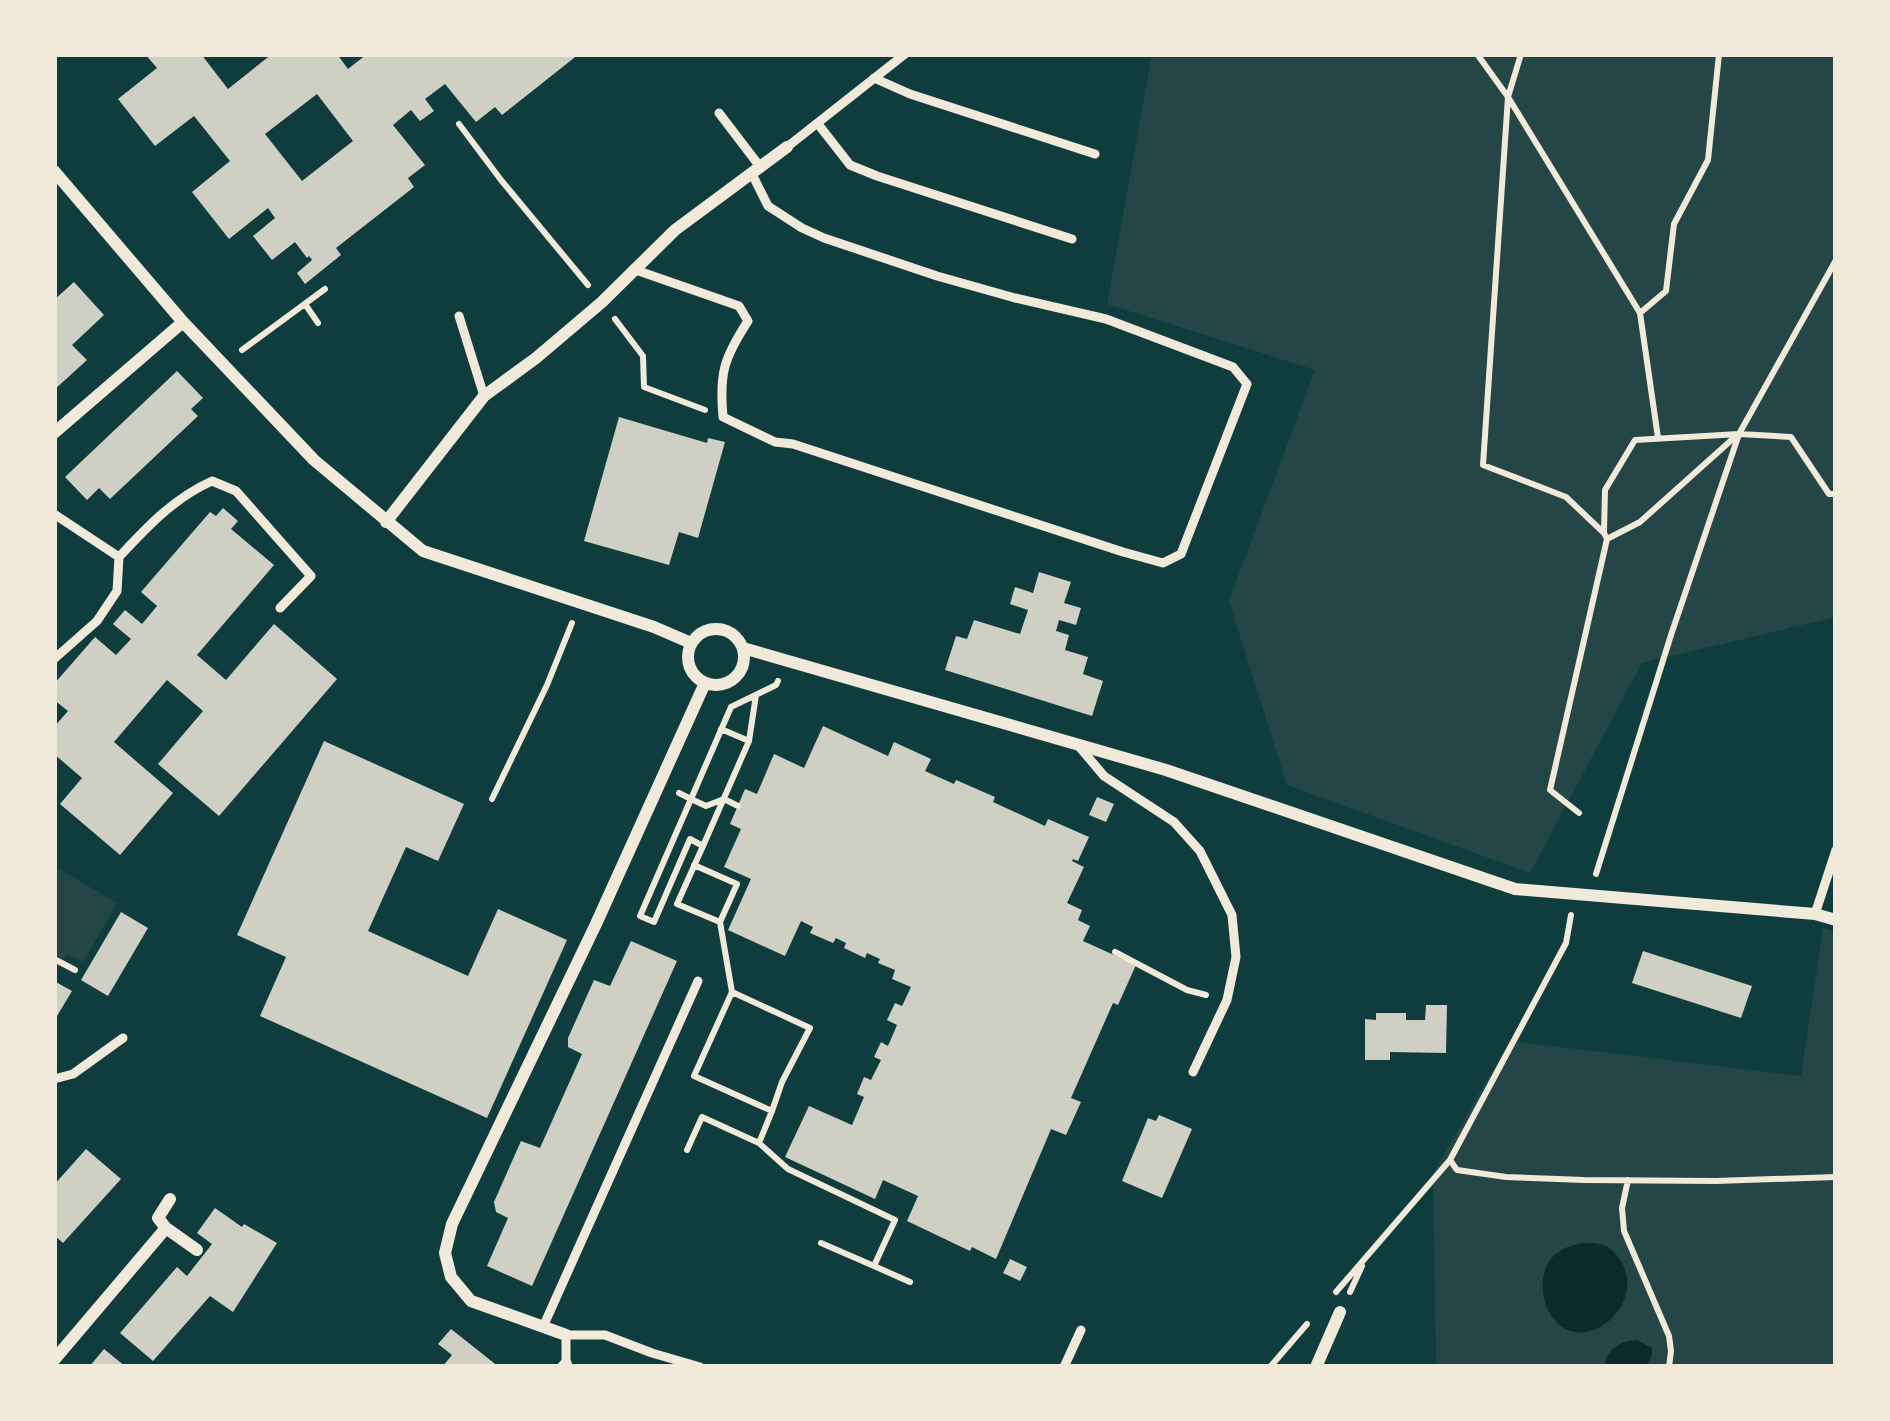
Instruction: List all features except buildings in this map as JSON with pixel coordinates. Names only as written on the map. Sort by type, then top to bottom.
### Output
[{"type":"street","points":[[386,522],[484,396],[602,302],[676,230],[787,147]]},
{"type":"street","points":[[54,171],[183,322],[314,460],[423,551],[653,627],[691,644]]},
{"type":"street","points":[[54,433],[183,322]]},
{"type":"street","points":[[714,629],[734,635],[743,648],[737,676],[726,683],[697,678],[688,664],[691,644],[698,634],[714,629]]},
{"type":"street","points":[[743,648],[1166,770],[1515,889],[1815,914],[1836,920]]},
{"type":"street","points":[[566,1335],[471,1301],[451,1277],[445,1253],[452,1224],[705,683]]},
{"type":"street","points":[[170,1199],[158,1218],[197,1250]]},
{"type":"street","points":[[54,1360],[166,1228]]},
{"type":"street","points":[[1316,1367],[1340,1312]]},
{"type":"lane","points":[[787,147],[904,54]]},
{"type":"lane","points":[[874,78],[1095,154]]},
{"type":"lane","points":[[633,269],[739,305],[748,321],[719,381],[723,417],[775,442],[794,444],[1123,552],[1162,562],[1181,554],[1247,384],[1233,367],[1106,319],[937,276],[802,228],[768,206],[756,171],[719,113]]},
{"type":"lane","points":[[818,124],[850,165],[1072,239]]},
{"type":"lane","points":[[459,316],[484,396]]},
{"type":"lane","points":[[54,659],[97,621],[117,591],[119,557],[162,511],[212,481],[236,491],[311,576],[280,608]]},
{"type":"lane","points":[[54,514],[119,557]]},
{"type":"lane","points":[[1077,745],[1104,776],[1174,822],[1200,851],[1232,915],[1236,957],[1227,1000],[1193,1072]]},
{"type":"lane","points":[[1815,914],[1836,850]]},
{"type":"lane","points":[[543,1327],[698,981]]},
{"type":"lane","points":[[54,1079],[73,1074],[124,1038]]},
{"type":"lane","points":[[1064,1367],[1081,1330]]},
{"type":"lane","points":[[564,1365],[566,1335],[604,1335],[700,1367]]},
{"type":"path","points":[[1477,54],[1640,314],[1658,438]]},
{"type":"path","points":[[1521,54],[1508,97],[1483,465],[1566,497],[1605,536]]},
{"type":"path","points":[[1640,314],[1666,291],[1674,224],[1708,160],[1719,54]]},
{"type":"path","points":[[459,124],[643,356],[644,387],[723,417]]},
{"type":"path","points":[[1326,1303],[1450,1160],[1566,943],[1571,914],[1590,895],[1739,434],[1836,260]]},
{"type":"path","points":[[224,363],[326,289]]},
{"type":"path","points":[[305,304],[318,323]]},
{"type":"path","points":[[1605,536],[1640,523],[1739,434]]},
{"type":"path","points":[[1579,813],[1550,790],[1605,536],[1605,490],[1635,440],[1739,434],[1791,437],[1829,494],[1836,494]]},
{"type":"path","points":[[492,799],[580,603]]},
{"type":"path","points":[[703,846],[690,839],[654,922],[640,916],[731,707],[776,685],[788,661]]},
{"type":"path","points":[[720,922],[677,904],[749,740],[756,695]]},
{"type":"path","points":[[721,729],[749,740]]},
{"type":"path","points":[[659,784],[706,806],[724,799],[738,806]]},
{"type":"path","points":[[694,866],[737,884],[720,922],[732,992],[694,1076],[772,1111]]},
{"type":"path","points":[[1115,952],[1187,990],[1227,1000]]},
{"type":"path","points":[[54,959],[75,970]]},
{"type":"path","points":[[732,992],[810,1028],[782,1082],[759,1143]]},
{"type":"path","points":[[687,1150],[702,1117],[759,1143],[788,1169],[895,1220],[874,1267]]},
{"type":"path","points":[[1450,1160],[1457,1170],[1469,1174],[1628,1180],[1836,1177]]},
{"type":"path","points":[[1628,1180],[1622,1208],[1624,1232],[1669,1336],[1669,1367]]},
{"type":"path","points":[[821,1243],[910,1282]]},
{"type":"path","points":[[1340,1312],[1367,1255]]},
{"type":"path","points":[[1270,1367],[1312,1319]]},
{"type":"shaded area","points":[[1152,54],[1836,54],[1836,617],[1642,663],[1530,873],[1287,785],[1229,601],[1315,370],[1107,304]]},
{"type":"shaded area","points":[[54,866],[117,903],[83,962],[67,954],[63,959],[54,955]]},
{"type":"shaded area","points":[[1823,928],[1836,932],[1836,1367],[1436,1367],[1433,1173],[1510,1041],[1801,1076]]},
{"type":"shaded area","points":[[1583,1243],[1611,1249],[1627,1279],[1619,1309],[1597,1329],[1583,1332],[1556,1322],[1546,1306],[1543,1277],[1550,1260],[1563,1249]]},
{"type":"shaded area","points":[[1637,1340],[1652,1348],[1646,1367],[1604,1367],[1615,1347]]}]
